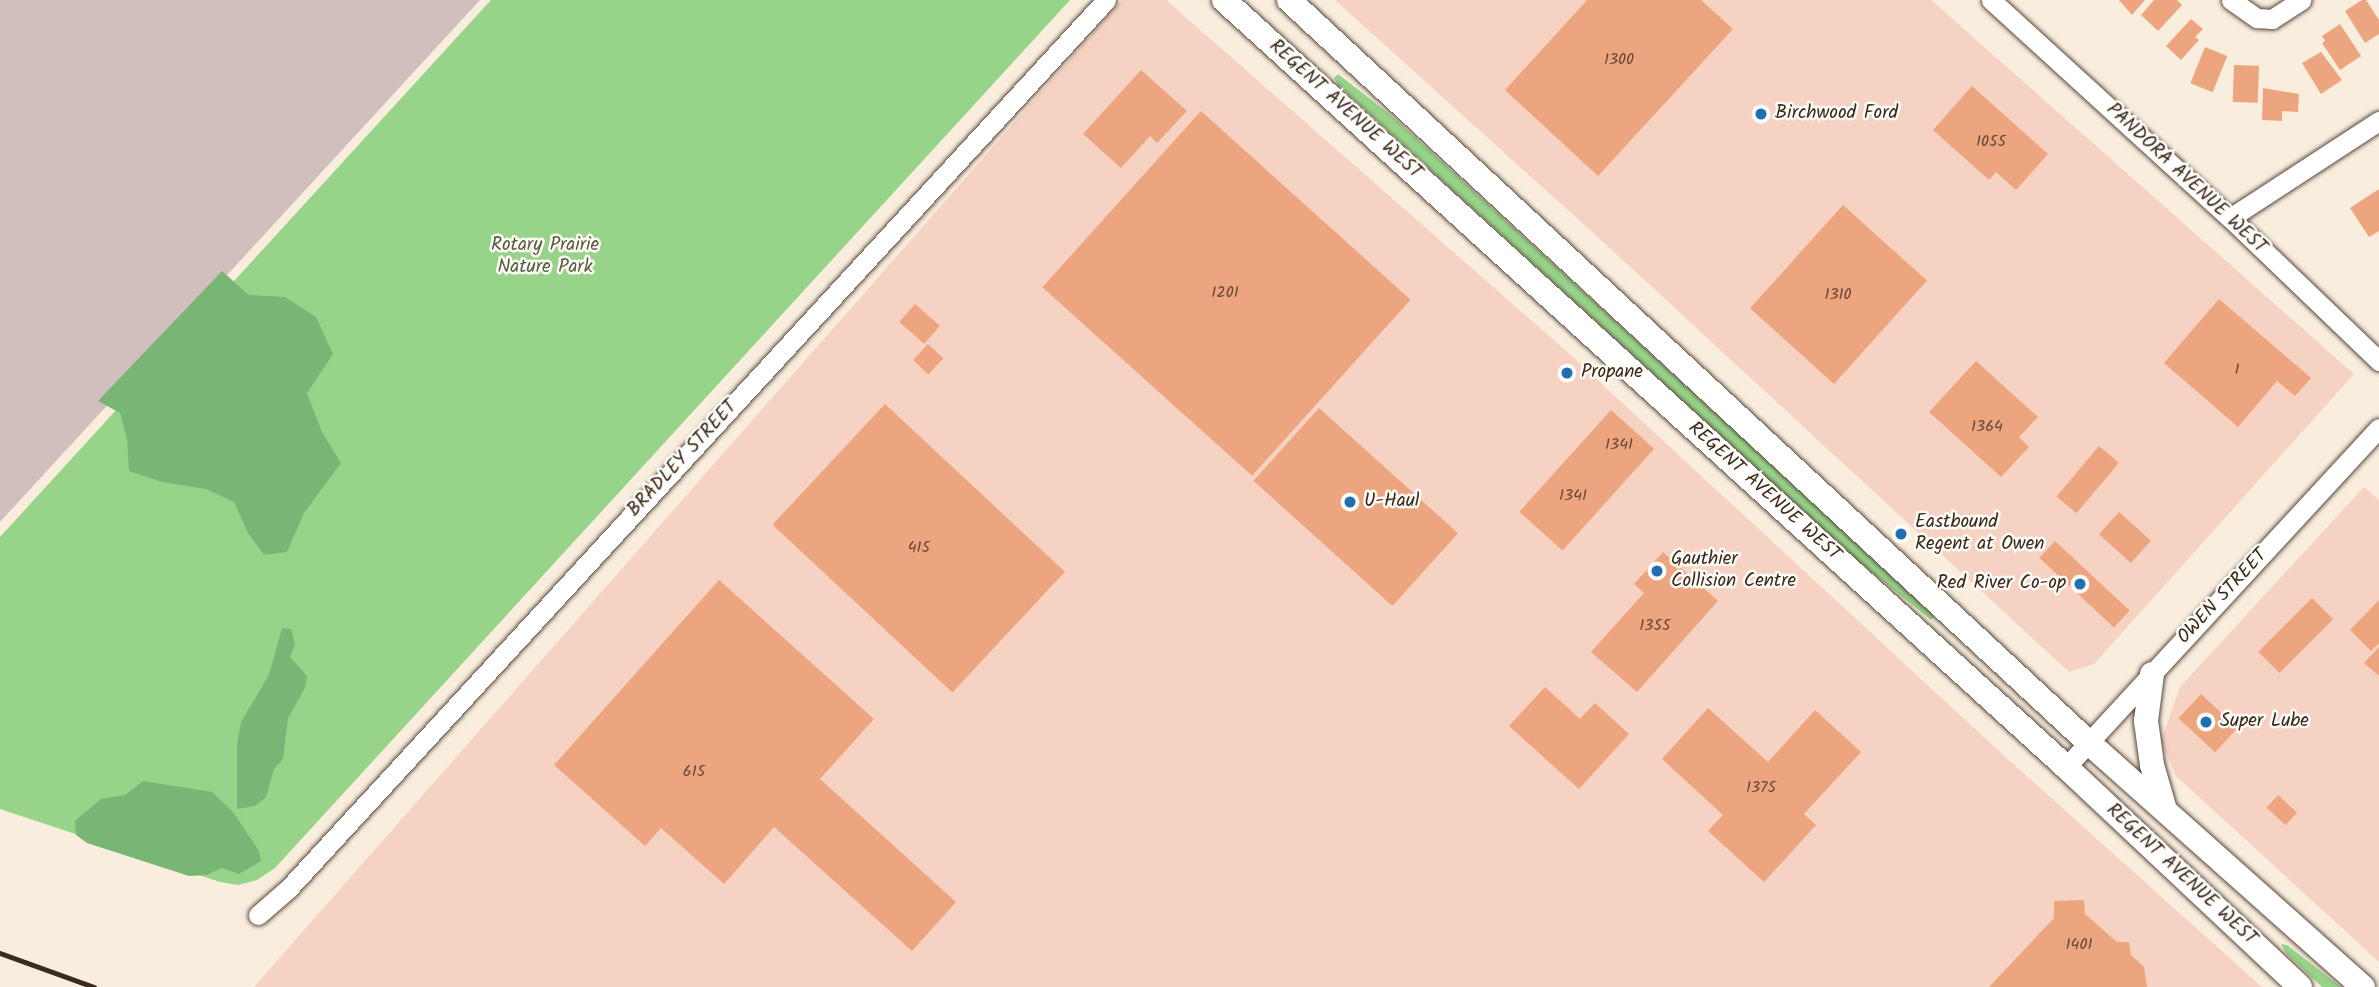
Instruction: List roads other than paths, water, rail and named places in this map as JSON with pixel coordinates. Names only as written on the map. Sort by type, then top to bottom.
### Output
[{"type":"main road","name":"REGENT AVENUE WEST","points":[[1224,0],[2066,767],[2300,987]]},
{"type":"main road","name":"REGENT AVENUE WEST","points":[[1289,0],[2089,743],[2363,987]]},
{"type":"main road","points":[[2152,674],[2146,721],[2151,765],[2165,811]]},
{"type":"street","name":"BRADLEY STREET","points":[[258,915],[298,879],[1106,0]]},
{"type":"street","name":"PANDORA AVENUE WEST","points":[[1991,0],[2230,218],[2379,361]]},
{"type":"street","points":[[2231,0],[2257,18],[2272,19],[2301,0]]},
{"type":"street","points":[[2230,218],[2379,121]]},
{"type":"street","name":"OWEN STREET","points":[[2066,767],[2379,428]]},
{"type":"railway","points":[[0,953],[94,987]]},
{"type":"place","name":"Birchwood Ford","points":[[1761,114]]},
{"type":"place","name":"Propane","points":[[1567,373]]},
{"type":"place","name":"U-Haul","points":[[1350,502]]},
{"type":"place","name":"Eastbound Regent at Owen","points":[[1901,534]]},
{"type":"place","name":"Gauthier Collision Centre","points":[[1657,571]]},
{"type":"place","name":"Red River Co-op","points":[[2080,584]]},
{"type":"place","name":"Super Lube","points":[[2206,722]]},
{"type":"park label","name":"Rotary Prairie Nature Park","points":[[545,257]]}]
